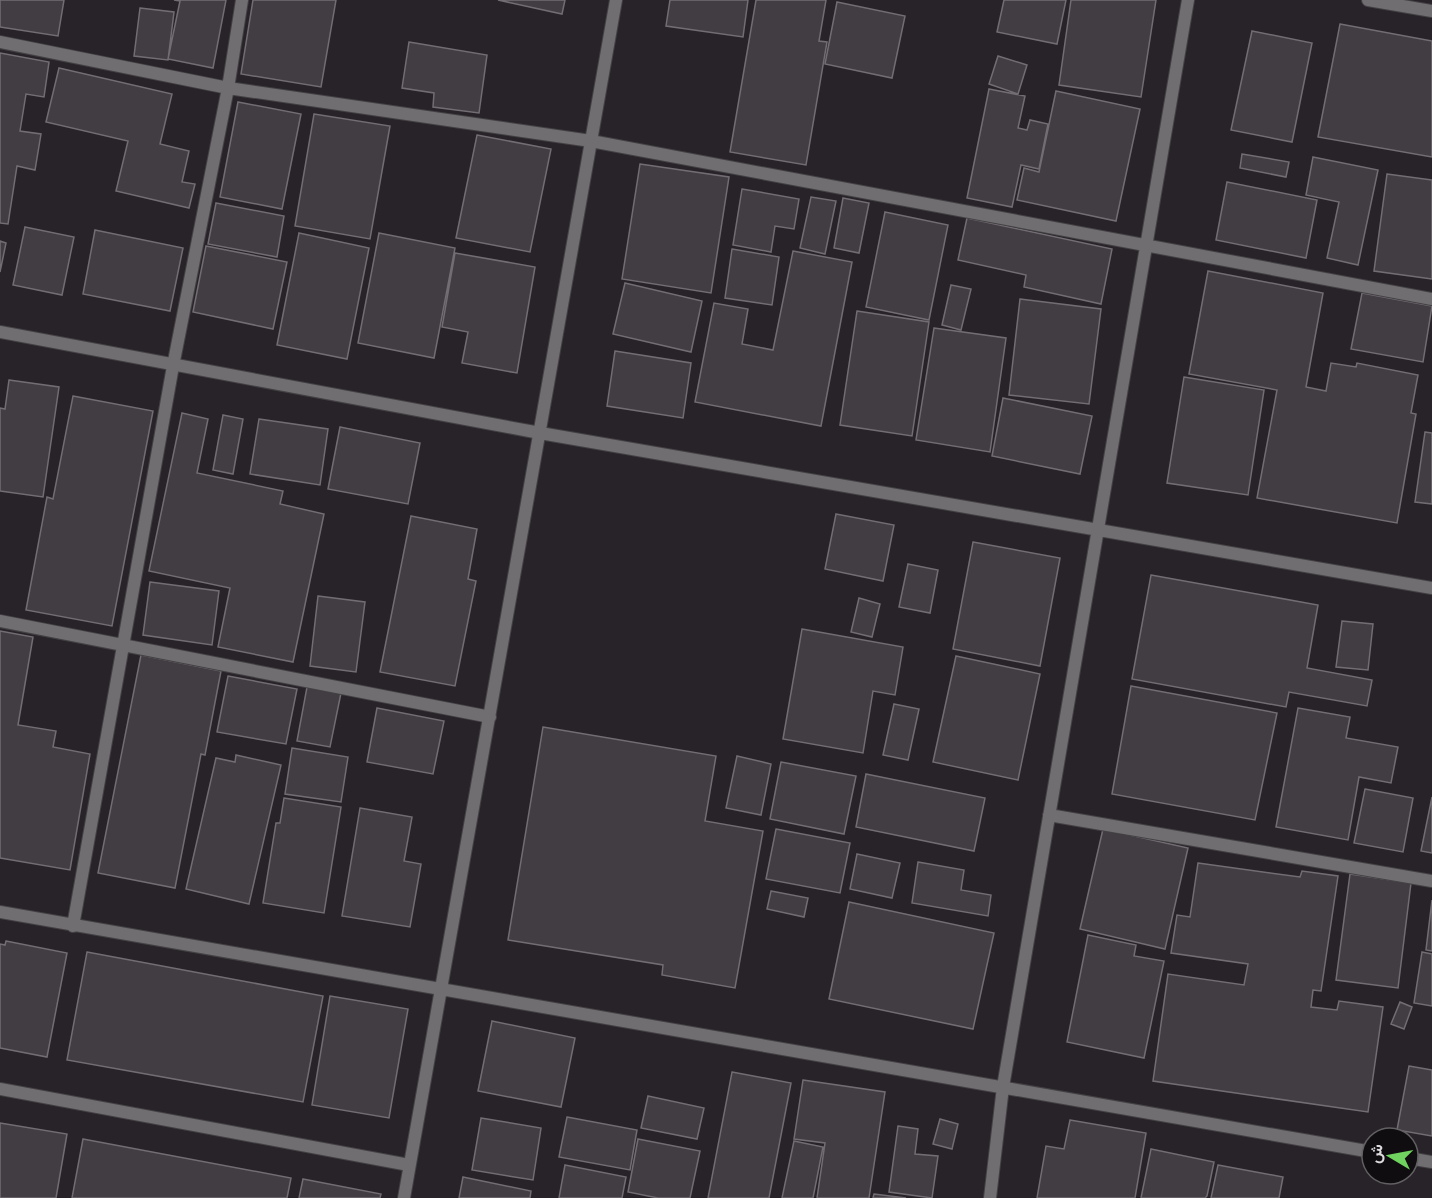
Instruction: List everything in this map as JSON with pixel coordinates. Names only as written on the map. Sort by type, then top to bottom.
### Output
[{"type":"street","points":[[73,926],[173,366],[228,88],[242,0]]},
{"type":"street","points":[[404,1198],[616,0]]},
{"type":"street","points":[[990,1198],[1003,1087],[1188,0]]},
{"type":"street","points":[[1368,0],[1432,11]]},
{"type":"street","points":[[0,42],[228,88],[591,141],[1432,299]]},
{"type":"street","points":[[0,332],[540,433],[1097,532],[1432,588]]},
{"type":"street","points":[[0,621],[490,717]]},
{"type":"street","points":[[1049,815],[1432,881]]},
{"type":"street","points":[[0,912],[1360,1150]]},
{"type":"street","points":[[0,1089],[409,1165]]},
{"type":"building","points":[[0,0],[64,0],[58,36],[0,27]]},
{"type":"building","points":[[174,0],[226,0],[213,68],[168,59],[180,1]]},
{"type":"building","points":[[253,0],[336,0],[321,87],[241,74]]},
{"type":"building","points":[[498,0],[565,0],[562,14]]},
{"type":"building","points":[[670,0],[748,0],[743,37],[666,26]]},
{"type":"building","points":[[756,0],[826,0],[819,41],[827,42],[806,165],[730,152]]},
{"type":"building","points":[[1004,0],[1066,0],[1057,44],[997,32]]},
{"type":"building","points":[[1071,0],[1156,0],[1141,97],[1059,85]]},
{"type":"building","points":[[837,2],[905,16],[892,78],[825,64]]},
{"type":"building","points":[[140,8],[174,12],[168,60],[134,56]]},
{"type":"building","points":[[1340,24],[1432,41],[1432,157],[1318,137]]},
{"type":"building","points":[[1252,31],[1312,43],[1292,142],[1231,130]]},
{"type":"building","points":[[409,42],[487,55],[479,113],[433,107],[434,93],[402,88]]},
{"type":"building","points":[[0,53],[49,62],[44,97],[26,94],[20,131],[41,134],[35,170],[17,166],[8,224],[0,223]]},
{"type":"building","points":[[998,56],[1027,65],[1018,94],[989,84]]},
{"type":"building","points":[[59,68],[172,94],[160,144],[189,151],[182,182],[195,184],[189,208],[116,191],[128,141],[46,122]]},
{"type":"building","points":[[989,89],[1025,96],[1018,128],[1027,130],[1030,120],[1048,124],[1039,169],[1021,165],[1012,207],[967,198]]},
{"type":"building","points":[[1056,91],[1140,109],[1116,221],[1017,200],[1024,168],[1039,172]]},
{"type":"building","points":[[238,102],[301,114],[282,209],[220,197]]},
{"type":"building","points":[[314,114],[390,126],[370,239],[295,226]]},
{"type":"building","points":[[477,135],[551,149],[530,252],[456,238]]},
{"type":"building","points":[[1242,154],[1289,162],[1286,177],[1240,168]]},
{"type":"building","points":[[1313,157],[1378,170],[1358,265],[1327,258],[1339,202],[1306,195]]},
{"type":"building","points":[[640,164],[729,177],[711,293],[622,279]]},
{"type":"building","points":[[1387,174],[1432,180],[1432,279],[1374,271]]},
{"type":"building","points":[[1227,182],[1317,200],[1306,258],[1216,240]]},
{"type":"building","points":[[742,189],[799,199],[794,229],[775,226],[771,252],[733,245]]},
{"type":"building","points":[[811,197],[836,201],[825,254],[800,248]]},
{"type":"building","points":[[843,198],[869,203],[859,253],[834,248]]},
{"type":"building","points":[[216,203],[284,216],[277,257],[208,244]]},
{"type":"building","points":[[885,212],[948,225],[929,320],[866,307]]},
{"type":"building","points":[[967,218],[1112,249],[1101,304],[1024,287],[1026,275],[958,260]]},
{"type":"building","points":[[25,227],[74,237],[62,295],[13,285]]},
{"type":"building","points":[[95,230],[183,248],[170,311],[83,294]]},
{"type":"building","points":[[299,233],[369,248],[347,359],[277,345]]},
{"type":"building","points":[[379,233],[455,248],[434,358],[358,343]]},
{"type":"building","points":[[0,241],[6,243],[0,272]]},
{"type":"building","points":[[206,246],[287,262],[273,329],[193,312]]},
{"type":"building","points":[[732,249],[779,257],[772,305],[725,298]]},
{"type":"building","points":[[793,251],[852,262],[821,426],[695,402],[714,303],[748,309],[742,344],[773,350]]},
{"type":"building","points":[[455,253],[535,267],[517,373],[462,363],[468,332],[442,327]]},
{"type":"building","points":[[1208,271],[1323,293],[1306,387],[1326,391],[1331,363],[1356,367],[1357,363],[1418,375],[1411,413],[1416,414],[1397,523],[1257,498],[1277,390],[1189,374]]},
{"type":"building","points":[[625,283],[702,301],[691,352],[613,334]]},
{"type":"building","points":[[951,285],[971,289],[961,330],[942,325]]},
{"type":"building","points":[[1362,293],[1432,306],[1423,362],[1351,349]]},
{"type":"building","points":[[1020,299],[1101,309],[1089,404],[1009,395]]},
{"type":"building","points":[[857,311],[929,322],[912,436],[840,425]]},
{"type":"building","points":[[934,328],[1006,338],[990,452],[916,440]]},
{"type":"building","points":[[615,351],[691,363],[683,418],[607,406]]},
{"type":"building","points":[[1184,377],[1264,390],[1248,495],[1167,483]]},
{"type":"building","points":[[9,380],[59,387],[43,497],[0,491],[0,408],[5,409]]},
{"type":"building","points":[[73,396],[153,411],[112,626],[26,610],[47,497],[53,499]]},
{"type":"building","points":[[1003,398],[1092,416],[1080,474],[992,456]]},
{"type":"building","points":[[182,413],[208,419],[197,473],[283,491],[280,504],[324,514],[293,662],[218,647],[230,588],[149,571]]},
{"type":"building","points":[[223,415],[243,419],[233,474],[213,470]]},
{"type":"building","points":[[259,419],[328,429],[320,485],[250,474]]},
{"type":"building","points":[[340,427],[420,443],[408,504],[328,489]]},
{"type":"building","points":[[1425,432],[1432,433],[1432,504],[1415,502]]},
{"type":"building","points":[[836,514],[894,525],[883,581],[825,569]]},
{"type":"building","points":[[411,516],[477,529],[468,579],[476,581],[455,686],[380,672]]},
{"type":"building","points":[[973,542],[1060,558],[1040,666],[953,649]]},
{"type":"building","points":[[908,564],[938,570],[930,613],[899,607]]},
{"type":"building","points":[[1151,575],[1318,605],[1307,668],[1372,680],[1367,706],[1289,692],[1286,707],[1132,679]]},
{"type":"building","points":[[150,582],[219,591],[212,645],[143,635]]},
{"type":"building","points":[[318,596],[365,602],[356,672],[310,666]]},
{"type":"building","points":[[859,598],[880,604],[872,637],[851,632]]},
{"type":"building","points":[[1342,621],[1373,624],[1368,670],[1336,667]]},
{"type":"building","points":[[802,629],[903,647],[895,695],[873,691],[863,753],[783,739]]},
{"type":"building","points":[[0,631],[33,637],[18,725],[56,731],[53,747],[90,754],[70,870],[0,858]]},
{"type":"building","points":[[141,655],[221,671],[205,755],[201,754],[175,888],[98,873]]},
{"type":"building","points":[[956,656],[1040,674],[1018,780],[933,762]]},
{"type":"building","points":[[228,676],[297,689],[286,744],[217,732]]},
{"type":"building","points":[[1131,686],[1277,713],[1255,820],[1112,794]]},
{"type":"building","points":[[307,687],[341,693],[330,747],[297,741]]},
{"type":"building","points":[[894,704],[919,709],[908,760],[883,755]]},
{"type":"building","points":[[377,708],[444,721],[433,774],[367,762]]},
{"type":"building","points":[[1298,708],[1350,717],[1346,738],[1398,747],[1391,783],[1359,777],[1348,840],[1276,827]]},
{"type":"building","points":[[543,727],[716,756],[705,821],[763,831],[735,988],[662,975],[663,965],[508,940]]},
{"type":"building","points":[[292,748],[348,757],[341,802],[285,794]]},
{"type":"building","points":[[236,755],[281,765],[249,904],[186,889],[216,758],[235,762]]},
{"type":"building","points":[[737,756],[771,764],[761,815],[726,808]]},
{"type":"building","points":[[781,762],[856,776],[844,834],[770,819]]},
{"type":"building","points":[[866,774],[985,798],[974,851],[856,827]]},
{"type":"building","points":[[1365,789],[1413,798],[1403,852],[1354,843]]},
{"type":"building","points":[[1432,797],[1432,853],[1421,851]]},
{"type":"building","points":[[284,798],[341,807],[324,913],[263,903],[276,823],[280,823]]},
{"type":"building","points":[[360,808],[412,817],[404,861],[421,864],[410,927],[342,916]]},
{"type":"building","points":[[776,829],[850,843],[840,893],[766,879]]},
{"type":"building","points":[[1103,829],[1188,848],[1165,949],[1080,929]]},
{"type":"building","points":[[857,854],[900,863],[892,898],[850,889]]},
{"type":"building","points":[[918,862],[964,870],[961,890],[991,895],[988,916],[912,903]]},
{"type":"building","points":[[1198,863],[1300,877],[1302,871],[1338,876],[1321,991],[1313,990],[1311,1007],[1337,1010],[1339,1001],[1383,1007],[1368,1112],[1153,1081],[1168,974],[1244,985],[1248,964],[1171,953],[1177,915],[1190,917]]},
{"type":"building","points":[[1350,874],[1411,883],[1398,988],[1336,980]]},
{"type":"building","points":[[771,891],[808,898],[804,917],[767,909]]},
{"type":"building","points":[[1432,900],[1432,951],[1426,950]]},
{"type":"building","points":[[849,902],[994,933],[973,1029],[829,999]]},
{"type":"building","points":[[1088,935],[1136,945],[1134,956],[1164,961],[1144,1058],[1067,1042]]},
{"type":"building","points":[[6,941],[67,953],[47,1057],[0,1048],[0,944],[5,945]]},
{"type":"building","points":[[87,952],[323,996],[303,1102],[67,1060]]},
{"type":"building","points":[[1422,952],[1432,954],[1432,1006],[1414,1003]]},
{"type":"building","points":[[330,996],[408,1009],[389,1118],[312,1105]]},
{"type":"building","points":[[1400,1002],[1412,1007],[1404,1029],[1391,1024]]},
{"type":"building","points":[[492,1021],[575,1038],[561,1107],[478,1091]]},
{"type":"building","points":[[1409,1066],[1432,1070],[1432,1136],[1420,1134],[1420,1126],[1398,1126]]},
{"type":"building","points":[[732,1072],[791,1083],[769,1198],[708,1198]]},
{"type":"building","points":[[803,1080],[885,1092],[869,1198],[817,1198],[825,1143],[794,1139]]},
{"type":"building","points":[[648,1096],[704,1108],[697,1139],[641,1128]]},
{"type":"building","points":[[567,1117],[637,1130],[630,1170],[559,1157]]},
{"type":"building","points":[[481,1118],[541,1128],[533,1180],[472,1170]]},
{"type":"building","points":[[940,1119],[958,1124],[952,1149],[933,1144]]},
{"type":"building","points":[[1070,1120],[1146,1133],[1135,1198],[1037,1198],[1046,1146],[1064,1149]]},
{"type":"building","points":[[0,1123],[67,1134],[56,1198],[0,1198]]},
{"type":"building","points":[[898,1126],[918,1129],[915,1154],[938,1156],[932,1198],[889,1192]]},
{"type":"building","points":[[83,1139],[291,1178],[287,1198],[72,1198]]},
{"type":"building","points":[[638,1139],[700,1151],[690,1198],[658,1198],[628,1192]]},
{"type":"building","points":[[794,1141],[823,1147],[813,1198],[782,1198]]},
{"type":"building","points":[[1151,1149],[1214,1162],[1207,1196],[1205,1198],[1141,1198]]},
{"type":"building","points":[[565,1165],[626,1177],[622,1198],[559,1198]]},
{"type":"building","points":[[1218,1165],[1283,1177],[1279,1198],[1211,1198]]},
{"type":"building","points":[[463,1177],[531,1191],[530,1198],[459,1198]]},
{"type":"building","points":[[303,1179],[381,1194],[380,1198],[299,1198]]},
{"type":"building","points":[[874,1194],[906,1198],[873,1198]]}]
